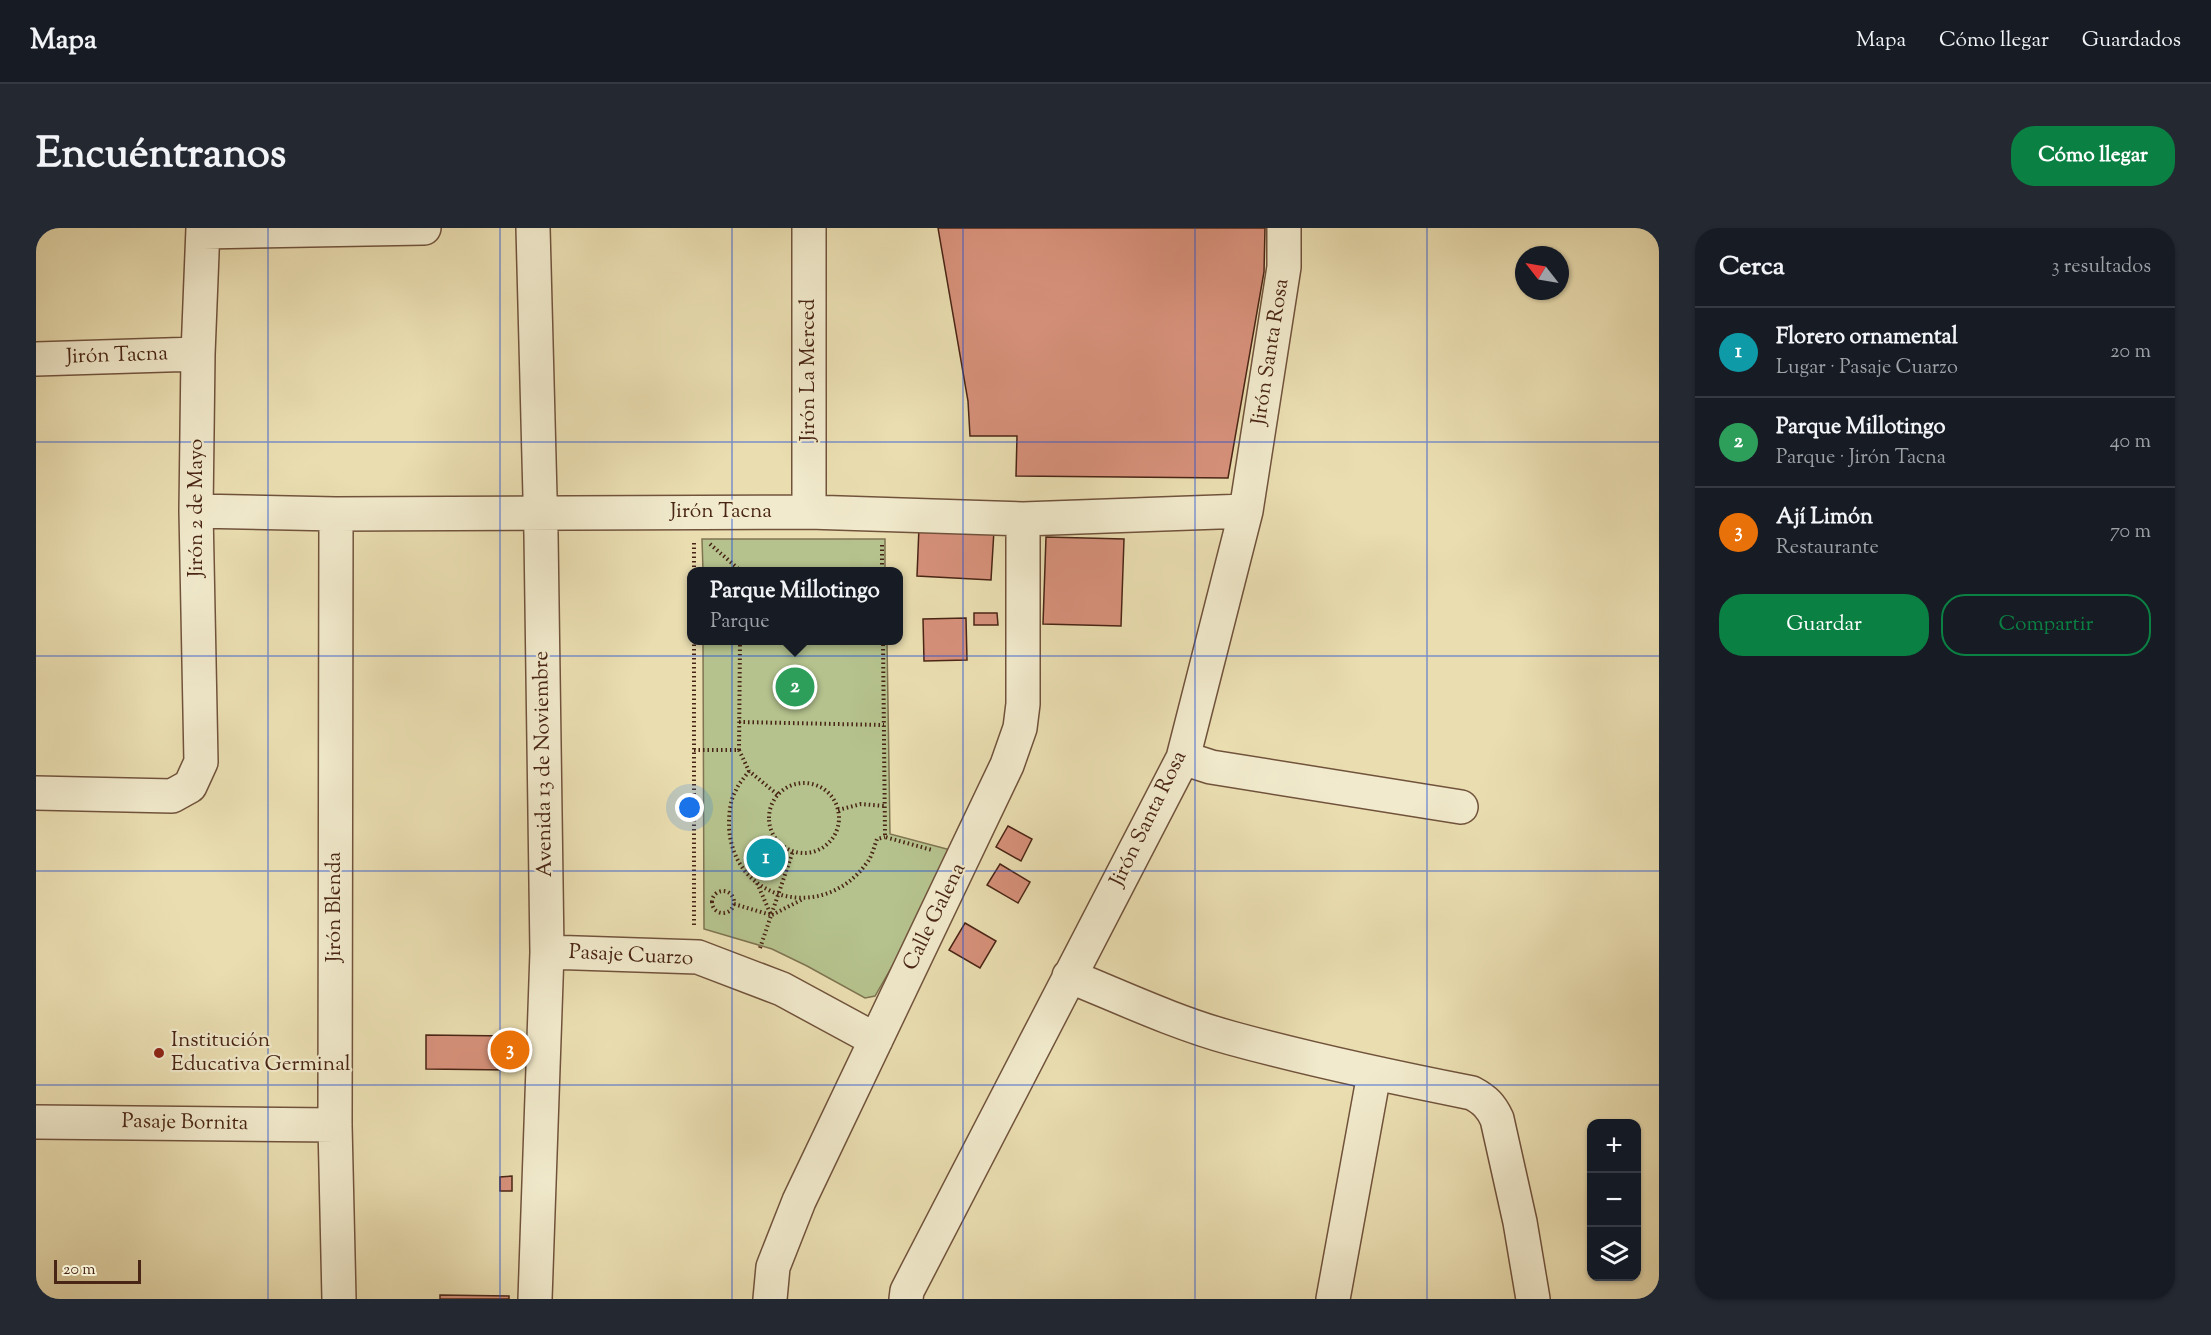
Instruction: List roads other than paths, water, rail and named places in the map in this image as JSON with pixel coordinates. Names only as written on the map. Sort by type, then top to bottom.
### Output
[{"type":"street","points":[[203,230],[424,228]]},
{"type":"street","name":"Avenida 13 de Noviembre","points":[[533,228],[547,952],[535,1299]]},
{"type":"street","name":"Jirón La Merced","points":[[809,228],[809,512]]},
{"type":"street","name":"Jirón Santa Rosa","points":[[906,1299],[907,1291],[1183,758],[1246,511],[1284,267],[1284,228]]},
{"type":"street","name":"Jirón 2 de Mayo","points":[[36,793],[172,796],[190,786],[201,762],[196,511],[198,354],[203,230]]},
{"type":"street","name":"Jirón Tacna","points":[[36,359],[198,354]]},
{"type":"street","name":"Jirón Tacna","points":[[196,511],[336,514],[809,512],[1023,519],[1246,511]]},
{"type":"street","name":"Jirón Blenda","points":[[336,514],[335,1125],[339,1299]]},
{"type":"street","name":"Calle Galena","points":[[770,1299],[773,1267],[800,1201],[1007,765],[1020,728],[1023,704],[1023,519]]},
{"type":"street","points":[[1183,758],[1211,767],[1461,807]]},
{"type":"street","name":"Pasaje Cuarzo","points":[[547,952],[693,956],[782,989],[876,1040]]},
{"type":"street","points":[[1069,976],[1165,1015],[1230,1038],[1374,1074],[1472,1093],[1483,1099],[1491,1107],[1497,1119],[1520,1222],[1533,1299]]},
{"type":"street","points":[[1333,1299],[1374,1074]]},
{"type":"street","name":"Pasaje Bornita","points":[[36,1122],[335,1125]]},
{"type":"place","name":"Parque Millotingo","points":[[795,687]]},
{"type":"place","name":"Florero ornamental","points":[[766,858]]},
{"type":"place","name":"Ají Limón","points":[[510,1050]]},
{"type":"place","name":"Institución Educativa Germinal","points":[[159,1053]]}]
